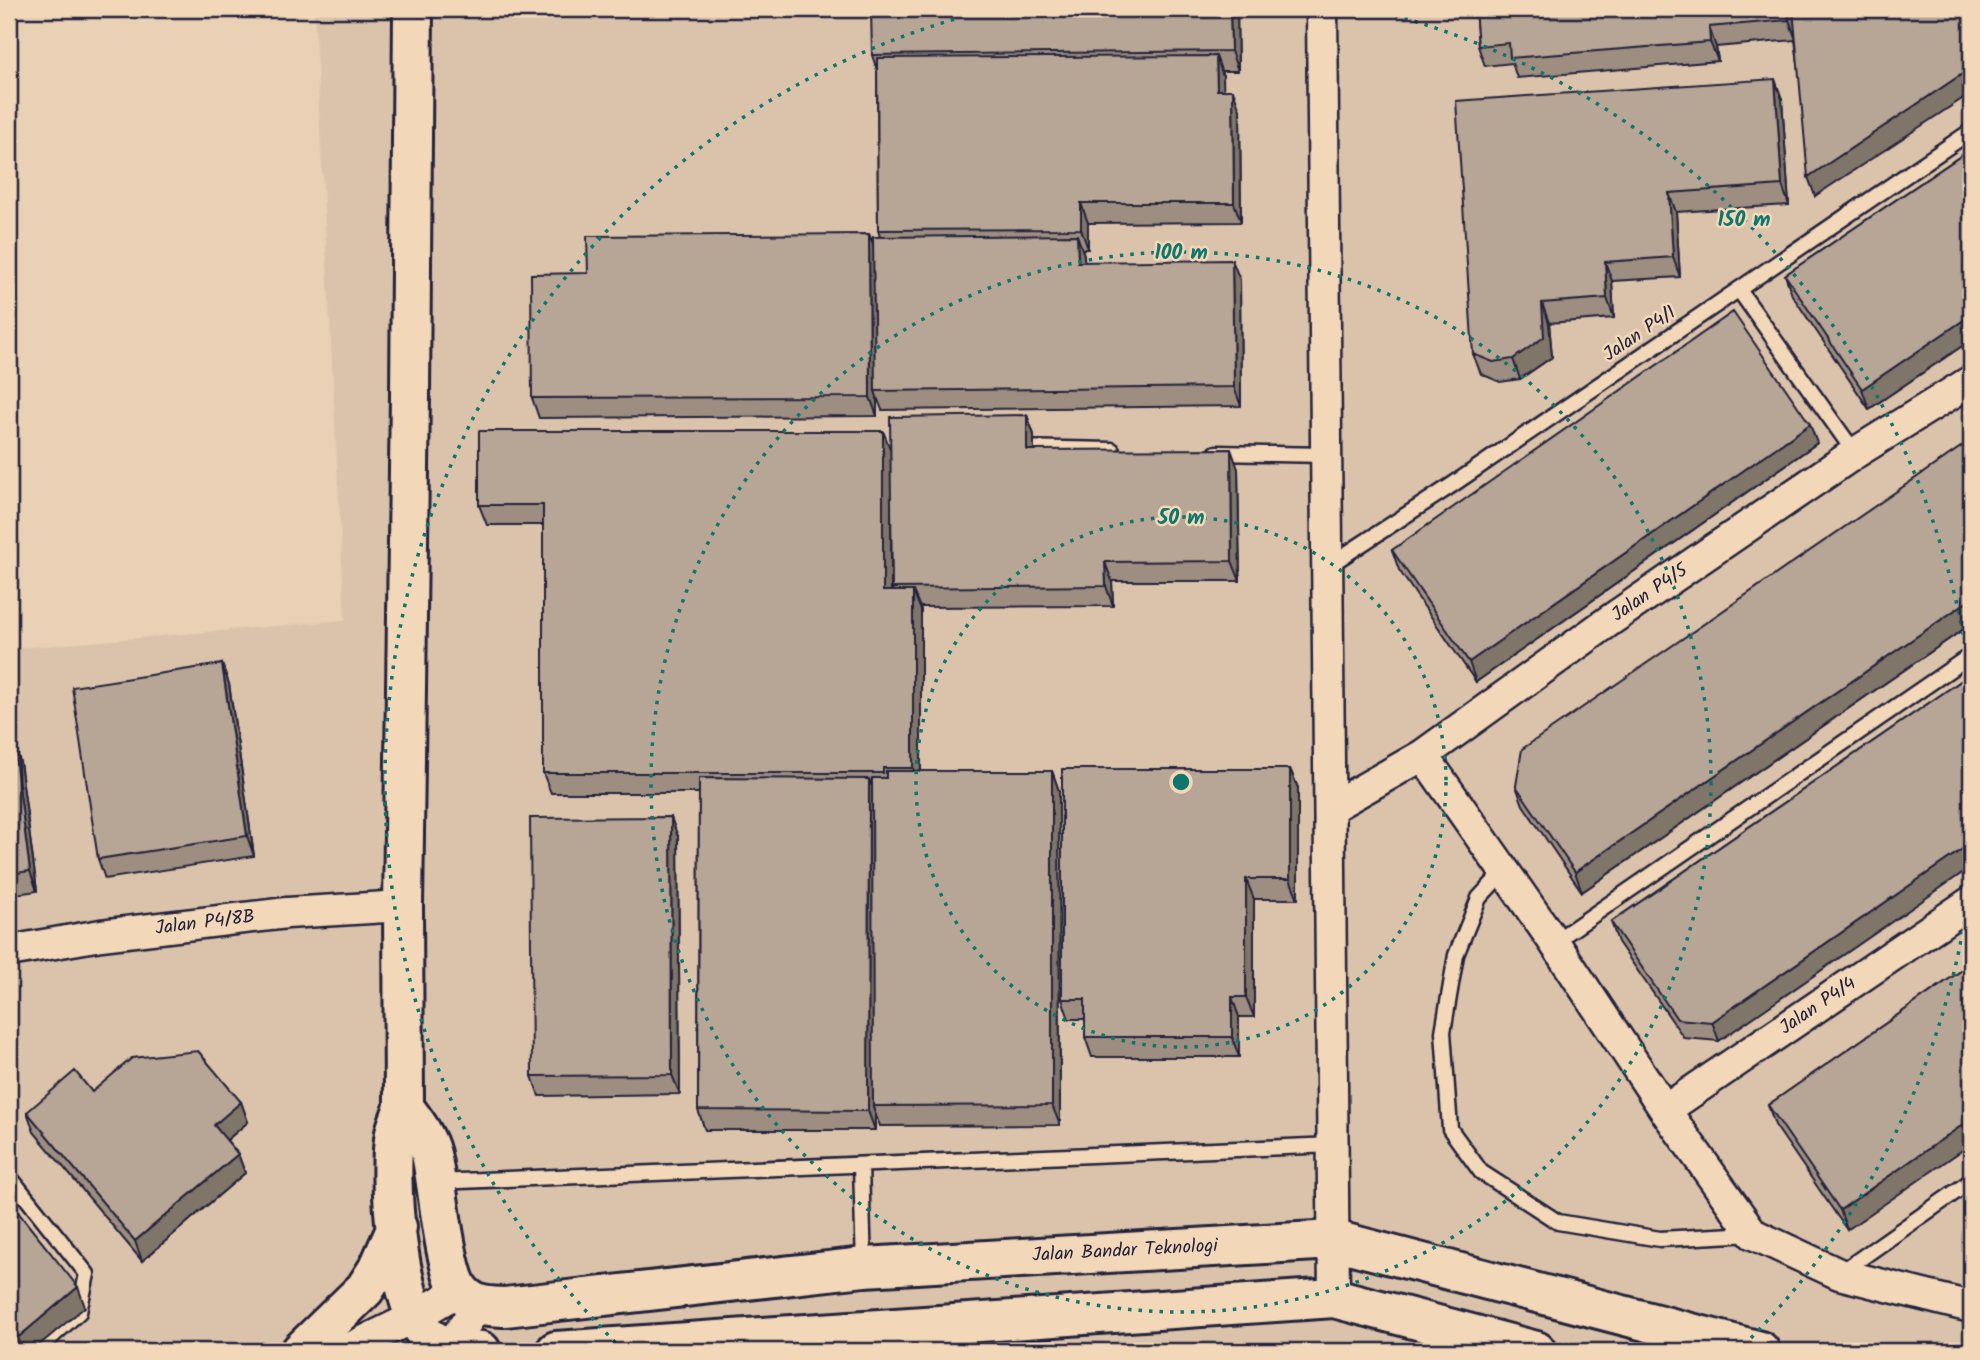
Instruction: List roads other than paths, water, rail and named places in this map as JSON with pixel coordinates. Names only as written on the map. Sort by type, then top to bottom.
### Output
[{"type":"street","points":[[1322,9],[1334,1298]]},
{"type":"street","points":[[404,1107],[422,1132],[431,1153],[450,1262],[469,1298],[459,1350],[429,1337],[414,1317],[403,1280],[392,1172],[395,1132],[404,1107],[403,906],[410,396],[411,12]]},
{"type":"street","name":"Jalan P4/5","points":[[1330,808],[1423,755],[1609,621],[1855,453],[1971,381]]},
{"type":"street","points":[[1423,755],[1554,942],[1665,1110],[1753,1234],[1839,1274],[1971,1307]]},
{"type":"street","name":"Jalan P4/4","points":[[1665,1110],[1971,902]]},
{"type":"street","name":"Jalan P4/8B","points":[[9,951],[101,935],[287,913],[403,906]]},
{"type":"street","points":[[301,1351],[365,1289],[379,1267],[397,1227]]},
{"type":"street","name":"Jalan Bandar Teknologi","points":[[469,1298],[505,1307],[864,1266],[1334,1240],[1760,1351]]},
{"type":"street","points":[[344,1351],[414,1317],[469,1298]]},
{"type":"street","points":[[556,1351],[1334,1298],[1536,1351]]},
{"type":"lane","name":"Jalan P4/1","points":[[1328,566],[1452,485],[1971,131]]},
{"type":"lane","points":[[1739,290],[1855,453]]},
{"type":"lane","points":[[1001,448],[1123,450]]},
{"type":"lane","points":[[1205,452],[1326,455]]},
{"type":"lane","points":[[1554,942],[1971,655]]},
{"type":"lane","points":[[1503,872],[1479,898],[1456,955],[1443,1032],[1450,1129],[1481,1172],[1558,1222],[1660,1239],[1753,1234]]},
{"type":"lane","points":[[435,1182],[1334,1145]]},
{"type":"lane","points":[[861,1166],[864,1266]]},
{"type":"lane","points":[[9,1176],[87,1274],[79,1312],[36,1351]]},
{"type":"lane","points":[[1839,1274],[1971,1181]]}]
